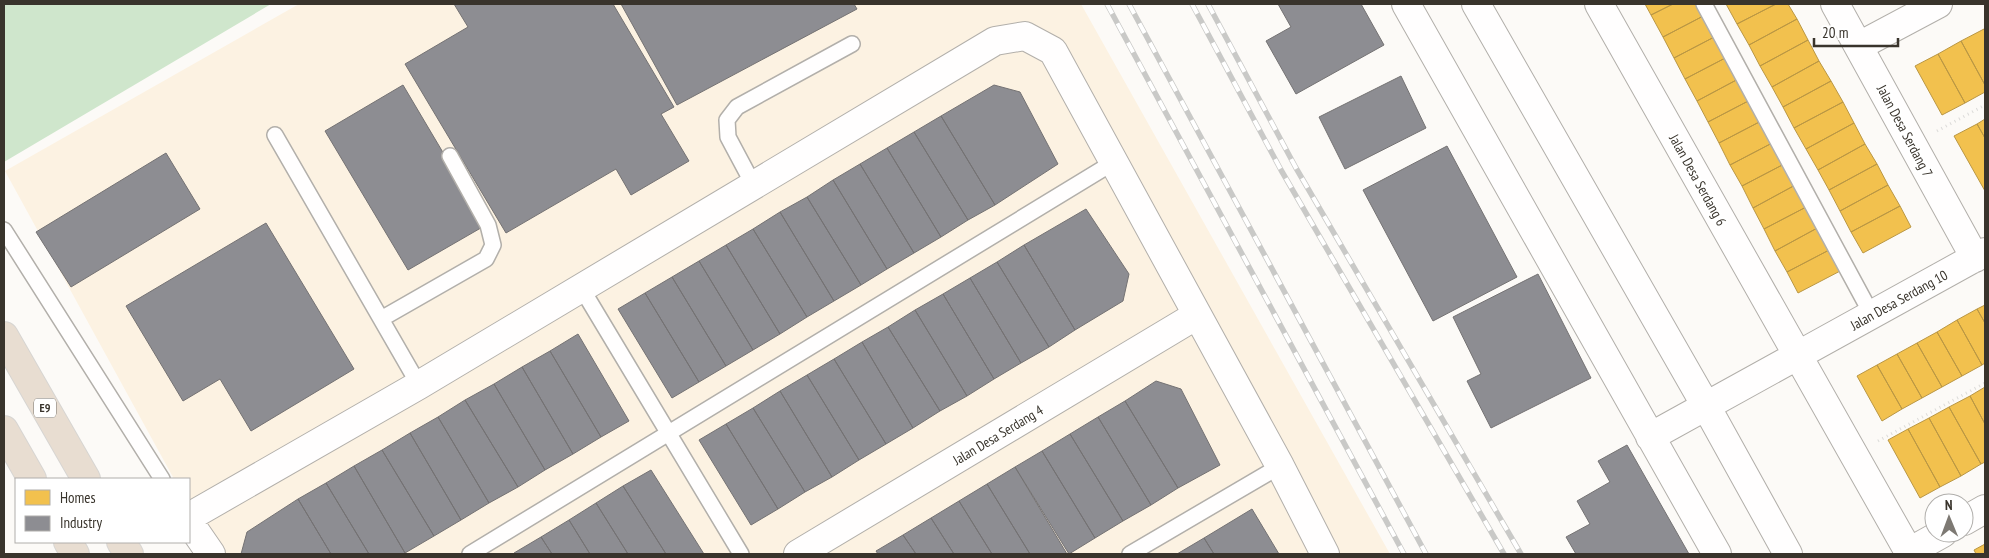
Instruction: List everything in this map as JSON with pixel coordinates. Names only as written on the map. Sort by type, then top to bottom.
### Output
[{"type":"highway","name":"E9","points":[[4,336],[85,478]]},
{"type":"highway","points":[[4,430],[31,478]]},
{"type":"highway","points":[[69,543],[75,554]]},
{"type":"highway","points":[[123,543],[129,554]]},
{"type":"street","points":[[1406,4],[1717,554]]},
{"type":"street","points":[[1476,4],[1706,406],[1788,554]]},
{"type":"street","name":"Jalan Desa Serdang 7","points":[[1835,4],[1860,46],[1913,145],[1980,255]]},
{"type":"street","points":[[1860,46],[1938,4]]},
{"type":"street","name":"Jalan Desa Serdang 6","points":[[1604,5],[1805,351],[1854,455],[1909,553]]},
{"type":"street","points":[[190,516],[582,289],[995,40],[1025,36],[1053,51],[1280,466],[1326,554]]},
{"type":"street","name":"Jalan Desa Serdang 10","points":[[1650,437],[1980,255]]},
{"type":"street","name":"Jalan Desa Serdang 4","points":[[798,554],[1197,315]]},
{"type":"street","points":[[1974,515],[1985,509]]},
{"type":"street","points":[[190,523],[211,554]]},
{"type":"street","points":[[1909,553],[1926,543]]},
{"type":"lane","points":[[1704,4],[1872,314]]},
{"type":"lane","points":[[754,184],[728,138],[727,120],[737,108],[852,44]]},
{"type":"lane","points":[[275,135],[419,385]]},
{"type":"lane","points":[[381,319],[486,259],[493,245],[488,225],[450,156]]},
{"type":"lane","points":[[470,554],[1114,162]]},
{"type":"lane","points":[[4,230],[161,478]]},
{"type":"lane","points":[[582,289],[741,554]]},
{"type":"lane","points":[[1130,554],[1280,466]]},
{"type":"path","points":[[1913,145],[1985,105]]},
{"type":"path","points":[[1854,455],[1985,383]]},
{"type":"shaded area","points":[[299,4],[1081,4],[1390,554],[223,554],[190,507],[190,478],[173,478],[5,171]]},
{"type":"green space","points":[[4,4],[271,4],[4,162]]},
{"type":"building: Homes","points":[[1645,4],[1673,4],[1651,15]]},
{"type":"building: Homes","points":[[1673,4],[1704,4],[1709,13],[1663,37],[1651,15]]},
{"type":"building: Homes","points":[[1726,4],[1776,4],[1737,24]]},
{"type":"building: Homes","points":[[1776,4],[1788,4],[1797,19],[1749,45],[1737,24]]},
{"type":"building: Homes","points":[[1709,13],[1720,34],[1674,58],[1663,37]]},
{"type":"building: Homes","points":[[1797,19],[1808,40],[1760,66],[1749,45]]},
{"type":"building: Homes","points":[[1984,29],[1985,32],[1985,85],[1961,41]]},
{"type":"building: Homes","points":[[1720,34],[1731,55],[1685,79],[1674,58]]},
{"type":"building: Homes","points":[[1808,40],[1819,61],[1772,87],[1760,66]]},
{"type":"building: Homes","points":[[1961,41],[1985,85],[1985,92],[1965,103],[1938,54]]},
{"type":"building: Homes","points":[[1938,54],[1965,103],[1942,115],[1915,66]]},
{"type":"building: Homes","points":[[1731,55],[1742,77],[1697,101],[1685,79]]},
{"type":"building: Homes","points":[[1819,61],[1831,81],[1783,107],[1772,87]]},
{"type":"building: Homes","points":[[1742,77],[1754,98],[1708,122],[1697,101]]},
{"type":"building: Homes","points":[[1831,81],[1843,102],[1794,128],[1783,107]]},
{"type":"building: Homes","points":[[1754,98],[1765,119],[1719,143],[1708,122]]},
{"type":"building: Homes","points":[[1843,102],[1854,123],[1806,149],[1794,128]]},
{"type":"building: Homes","points":[[1765,119],[1776,141],[1730,165],[1719,143]]},
{"type":"building: Homes","points":[[1985,119],[1985,138],[1977,124]]},
{"type":"building: Homes","points":[[1854,123],[1865,144],[1818,170],[1806,149]]},
{"type":"building: Homes","points":[[1977,124],[1985,138],[1985,191],[1954,136]]},
{"type":"building: Homes","points":[[1776,141],[1788,162],[1742,186],[1730,165]]},
{"type":"building: Homes","points":[[1865,144],[1877,164],[1829,190],[1818,170]]},
{"type":"building: Homes","points":[[1788,162],[1799,183],[1753,208],[1742,186]]},
{"type":"building: Homes","points":[[1877,164],[1888,185],[1840,211],[1829,190]]},
{"type":"building: Homes","points":[[1799,183],[1810,205],[1764,229],[1753,208]]},
{"type":"building: Homes","points":[[1888,185],[1900,206],[1851,232],[1840,211]]},
{"type":"building: Homes","points":[[1810,205],[1821,226],[1775,251],[1764,229]]},
{"type":"building: Homes","points":[[1900,206],[1911,227],[1863,253],[1851,232]]},
{"type":"building: Homes","points":[[1821,226],[1833,248],[1787,272],[1775,251]]},
{"type":"building: Homes","points":[[1833,248],[1844,269],[1798,293],[1787,272]]},
{"type":"building: Homes","points":[[1985,305],[1985,323],[1977,309]]},
{"type":"building: Homes","points":[[1977,309],[1985,323],[1985,363],[1982,365],[1957,320]]},
{"type":"building: Homes","points":[[1957,320],[1982,365],[1962,376],[1937,332]]},
{"type":"building: Homes","points":[[1937,332],[1962,376],[1942,387],[1917,343]]},
{"type":"building: Homes","points":[[1917,343],[1942,387],[1922,398],[1897,354]]},
{"type":"building: Homes","points":[[1897,354],[1922,398],[1902,409],[1877,365]]},
{"type":"building: Homes","points":[[1877,365],[1902,409],[1882,421],[1857,376]]},
{"type":"building: Homes","points":[[1985,387],[1985,424],[1970,396]]},
{"type":"building: Homes","points":[[1970,396],[1985,424],[1985,462],[1981,464],[1949,407]]},
{"type":"building: Homes","points":[[1949,407],[1981,464],[1961,476],[1929,418]]},
{"type":"building: Homes","points":[[1929,418],[1961,476],[1940,487],[1908,429]]},
{"type":"building: Homes","points":[[1908,429],[1940,487],[1929,493],[1924,493],[1924,496],[1920,498],[1888,440]]},
{"type":"building: Homes","points":[[1985,544],[1985,554],[1976,554],[1974,550]]},
{"type":"building: Industry","points":[[454,4],[613,4],[674,107],[661,114],[689,161],[631,195],[616,169],[506,233],[405,64],[468,27]]},
{"type":"building: Industry","points":[[621,4],[854,4],[857,9],[677,105]]},
{"type":"building: Industry","points":[[1278,4],[1361,4],[1384,45],[1296,94],[1266,41],[1291,27]]},
{"type":"building: Industry","points":[[1401,76],[1426,128],[1345,169],[1319,117]]},
{"type":"building: Industry","points":[[403,85],[486,225],[408,270],[325,131]]},
{"type":"building: Industry","points":[[994,85],[1020,92],[1058,164],[995,205],[941,116]]},
{"type":"building: Industry","points":[[941,116],[995,205],[968,220],[914,132]]},
{"type":"building: Industry","points":[[914,132],[968,220],[941,237],[887,148]]},
{"type":"building: Industry","points":[[1447,146],[1517,277],[1433,321],[1363,190]]},
{"type":"building: Industry","points":[[887,148],[941,237],[914,253],[860,164]]},
{"type":"building: Industry","points":[[166,153],[200,209],[71,287],[36,232]]},
{"type":"building: Industry","points":[[860,164],[914,253],[887,269],[833,180]]},
{"type":"building: Industry","points":[[833,180],[887,269],[861,285],[807,197]]},
{"type":"building: Industry","points":[[807,197],[861,285],[834,301],[780,212]]},
{"type":"building: Industry","points":[[1086,209],[1129,274],[1123,301],[1075,330],[1024,245]]},
{"type":"building: Industry","points":[[780,212],[834,301],[807,317],[753,229]]},
{"type":"building: Industry","points":[[266,223],[354,369],[251,431],[220,379],[183,401],[126,306]]},
{"type":"building: Industry","points":[[753,229],[807,317],[780,334],[726,245]]},
{"type":"building: Industry","points":[[726,245],[780,334],[753,350],[699,261]]},
{"type":"building: Industry","points":[[1024,245],[1075,330],[1049,347],[997,262]]},
{"type":"building: Industry","points":[[699,261],[753,350],[726,366],[672,277]]},
{"type":"building: Industry","points":[[997,262],[1049,347],[1021,363],[970,278]]},
{"type":"building: Industry","points":[[1538,274],[1591,378],[1491,428],[1467,381],[1481,374],[1453,317]]},
{"type":"building: Industry","points":[[672,277],[726,366],[699,382],[645,293]]},
{"type":"building: Industry","points":[[970,278],[1021,363],[994,379],[943,294]]},
{"type":"building: Industry","points":[[645,293],[699,382],[672,398],[618,309]]},
{"type":"building: Industry","points":[[943,294],[994,379],[967,396],[915,310]]},
{"type":"building: Industry","points":[[915,310],[967,396],[940,411],[888,327]]},
{"type":"building: Industry","points":[[888,327],[940,411],[913,428],[862,342]]},
{"type":"building: Industry","points":[[578,334],[629,421],[601,437],[550,351]]},
{"type":"building: Industry","points":[[862,342],[913,428],[886,444],[834,359]]},
{"type":"building: Industry","points":[[550,351],[601,437],[573,454],[522,367]]},
{"type":"building: Industry","points":[[834,359],[886,444],[859,460],[807,375]]},
{"type":"building: Industry","points":[[522,367],[573,454],[545,470],[494,384]]},
{"type":"building: Industry","points":[[807,375],[859,460],[832,477],[780,391]]},
{"type":"building: Industry","points":[[1156,381],[1181,389],[1220,465],[1178,488],[1125,401]]},
{"type":"building: Industry","points":[[494,384],[545,470],[518,487],[465,400]]},
{"type":"building: Industry","points":[[780,391],[832,477],[805,492],[753,408]]},
{"type":"building: Industry","points":[[465,400],[518,487],[489,503],[438,417]]},
{"type":"building: Industry","points":[[1125,401],[1178,488],[1151,505],[1098,417]]},
{"type":"building: Industry","points":[[753,408],[805,492],[778,509],[726,424]]},
{"type":"building: Industry","points":[[438,417],[489,503],[461,520],[410,433]]},
{"type":"building: Industry","points":[[1098,417],[1151,505],[1123,521],[1070,434]]},
{"type":"building: Industry","points":[[726,424],[778,509],[751,525],[699,440]]},
{"type":"building: Industry","points":[[410,433],[461,520],[434,536],[382,450]]},
{"type":"building: Industry","points":[[1070,434],[1123,521],[1095,538],[1042,451]]},
{"type":"building: Industry","points":[[1627,445],[1689,554],[1576,554],[1566,537],[1590,524],[1577,501],[1610,482],[1598,461]]},
{"type":"building: Industry","points":[[382,450],[434,536],[405,553],[354,466]]},
{"type":"building: Industry","points":[[1042,451],[1095,538],[1069,554],[1015,467]]},
{"type":"building: Industry","points":[[354,466],[405,553],[369,554],[326,483]]},
{"type":"building: Industry","points":[[1015,467],[1067,554],[1030,554],[987,484]]},
{"type":"building: Industry","points":[[651,470],[704,554],[666,554],[623,486]]},
{"type":"building: Industry","points":[[326,483],[369,554],[331,554],[298,499]]},
{"type":"building: Industry","points":[[987,484],[1030,554],[992,554],[959,501]]},
{"type":"building: Industry","points":[[623,486],[666,554],[628,554],[596,503]]},
{"type":"building: Industry","points":[[298,499],[331,554],[241,554],[247,532]]},
{"type":"building: Industry","points":[[959,501],[992,554],[954,554],[931,518]]},
{"type":"building: Industry","points":[[596,503],[628,554],[590,554],[569,520]]},
{"type":"building: Industry","points":[[1252,509],[1279,554],[1214,554],[1204,538]]},
{"type":"building: Industry","points":[[931,518],[954,554],[916,554],[903,535]]},
{"type":"building: Industry","points":[[569,520],[590,554],[552,554],[541,537]]},
{"type":"building: Industry","points":[[903,535],[916,554],[878,554],[876,551]]},
{"type":"building: Industry","points":[[541,537],[552,554],[514,553]]},
{"type":"building: Industry","points":[[1204,538],[1214,554],[1177,554]]},
{"type":"railway","points":[[1107,4],[1404,554]]},
{"type":"railway","points":[[1129,4],[1426,554]]},
{"type":"railway","points":[[1192,4],[1281,170],[1504,554]]},
{"type":"railway","points":[[1208,4],[1296,168],[1521,554]]}]
